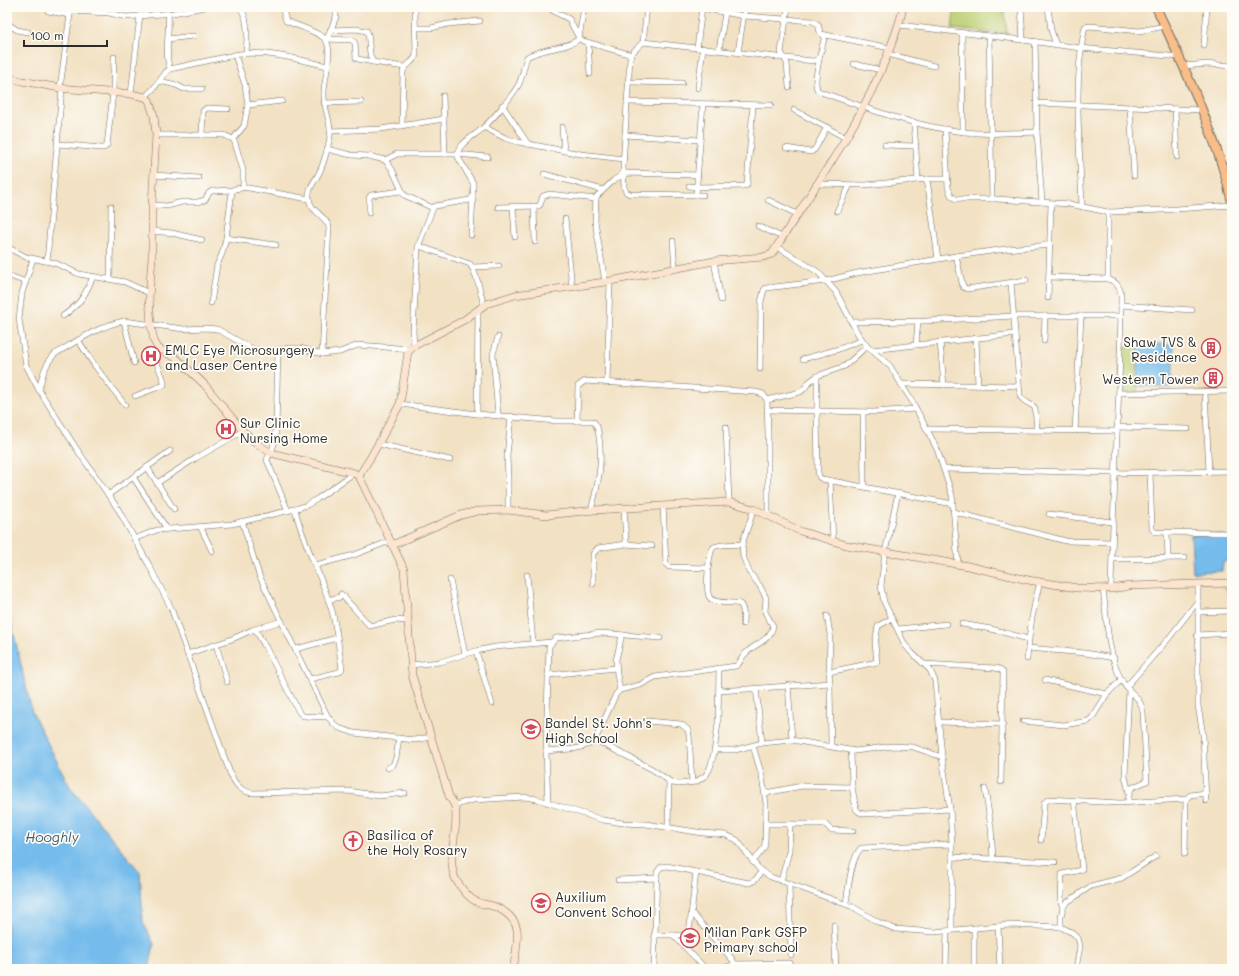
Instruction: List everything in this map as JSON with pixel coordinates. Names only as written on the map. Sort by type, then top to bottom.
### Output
[{"type":"main road","points":[[1156,7],[1180,57],[1202,110],[1218,154],[1232,202]]},
{"type":"street","points":[[7,15],[10,7]]},
{"type":"street","points":[[48,11],[108,13],[126,17],[168,13],[205,7]]},
{"type":"street","points":[[238,7],[244,13],[246,24],[246,53]]},
{"type":"street","points":[[282,7],[286,21],[326,39],[352,40],[354,43],[356,58],[358,59],[404,67]]},
{"type":"street","points":[[322,354],[329,227],[324,217],[313,208],[309,199],[311,186],[318,175],[327,149],[330,131],[324,103],[329,52],[326,39],[336,17],[336,7]]},
{"type":"street","points":[[548,7],[569,19],[579,38],[588,43],[632,55]]},
{"type":"street","points":[[458,154],[462,146],[484,127],[519,83],[527,57],[538,51],[571,44],[577,41],[579,38],[584,7]]},
{"type":"street","points":[[647,7],[643,42],[630,58],[623,173],[624,187],[626,192],[630,194],[703,195]]},
{"type":"street","points":[[738,52],[745,7]]},
{"type":"street","points":[[788,7],[781,52],[787,64],[789,87]]},
{"type":"street","points":[[134,539],[152,532],[167,529],[201,528],[232,524],[296,509],[307,505],[356,475],[378,444],[400,404],[408,352],[412,347],[464,320],[481,308],[515,295],[608,282],[714,261],[763,257],[772,254],[846,138],[863,107],[900,25],[903,7]]},
{"type":"street","points":[[1021,7],[1024,40]]},
{"type":"street","points":[[1048,7],[1051,30],[1056,45]]},
{"type":"street","points":[[1204,46],[1206,7]]},
{"type":"street","points":[[698,88],[702,8],[744,16],[817,22],[821,34],[889,51],[934,66]]},
{"type":"street","points":[[47,261],[58,144],[61,88],[71,11]]},
{"type":"street","points":[[402,126],[403,72],[404,67],[415,59],[415,11]]},
{"type":"street","points":[[718,50],[725,12]]},
{"type":"street","points":[[168,13],[167,58],[170,69]]},
{"type":"street","points":[[131,94],[140,15]]},
{"type":"street","points":[[415,28],[431,28],[448,24],[480,22]]},
{"type":"street","points":[[7,24],[17,30],[28,32]]},
{"type":"street","points":[[900,25],[1035,41],[1080,48],[1180,57]]},
{"type":"street","points":[[1082,207],[1078,105],[1080,48],[1084,31],[1088,26],[1140,31],[1165,26]]},
{"type":"street","points":[[330,30],[356,29],[367,31],[369,35],[370,56],[373,62]]},
{"type":"street","points":[[962,32],[963,132]]},
{"type":"street","points":[[825,35],[819,59],[816,84],[818,91],[863,107],[914,122],[945,129],[963,132],[991,133],[1037,132]]},
{"type":"street","points":[[168,39],[193,36]]},
{"type":"street","points":[[989,36],[992,199]]},
{"type":"street","points":[[1035,41],[1037,132],[1042,202]]},
{"type":"street","points":[[643,42],[813,61],[819,59]]},
{"type":"street","points":[[588,43],[590,74]]},
{"type":"street","points":[[145,97],[170,69],[246,53],[286,56],[327,66]]},
{"type":"street","points":[[233,139],[244,126],[248,105],[245,85],[235,55]]},
{"type":"street","points":[[58,144],[101,148],[106,147],[108,143],[113,93],[114,57]]},
{"type":"street","points":[[854,64],[881,70]]},
{"type":"street","points":[[1184,66],[1208,64],[1232,66]]},
{"type":"street","points":[[7,77],[61,88],[131,94],[145,97],[151,105],[156,136],[152,205],[152,257],[149,293],[151,324],[154,341],[158,348],[176,358],[204,384],[243,431],[256,443],[271,452],[356,475],[404,569],[412,675],[449,796],[455,805],[456,815],[453,860],[456,879],[465,893],[472,900],[497,907],[510,916],[514,921],[517,930],[517,941],[513,969]]},
{"type":"street","points":[[160,81],[176,85],[184,89],[202,89]]},
{"type":"street","points":[[629,82],[682,83]]},
{"type":"street","points":[[443,96],[445,154]]},
{"type":"street","points":[[248,105],[282,100]]},
{"type":"street","points":[[324,103],[361,102]]},
{"type":"street","points":[[627,102],[772,105]]},
{"type":"street","points":[[1036,103],[1202,110]]},
{"type":"street","points":[[696,195],[703,104]]},
{"type":"street","points":[[502,105],[528,144]]},
{"type":"street","points":[[689,186],[747,185],[753,105]]},
{"type":"street","points":[[1130,107],[1134,176]]},
{"type":"street","points":[[202,135],[203,111],[207,108],[228,109]]},
{"type":"street","points":[[1175,109],[1177,157]]},
{"type":"street","points":[[794,110],[846,138]]},
{"type":"street","points":[[330,131],[380,129],[444,119]]},
{"type":"street","points":[[914,122],[918,180]]},
{"type":"street","points":[[484,127],[505,138],[528,144],[564,151],[624,159]]},
{"type":"street","points":[[562,127],[564,151]]},
{"type":"street","points":[[786,148],[811,152],[815,149],[827,127]]},
{"type":"street","points":[[945,129],[948,187],[951,195],[956,199],[992,199],[1042,202],[1108,212],[1232,205]]},
{"type":"street","points":[[156,136],[224,135],[233,139],[243,170],[244,182],[242,188]]},
{"type":"street","points":[[625,136],[700,140]]},
{"type":"street","points":[[885,145],[916,146]]},
{"type":"street","points":[[327,149],[351,155],[368,156],[385,160],[392,169],[401,191],[407,197],[433,208],[470,200],[473,196]]},
{"type":"street","points":[[385,160],[397,154],[458,154],[488,157]]},
{"type":"street","points":[[458,154],[473,183],[471,235]]},
{"type":"street","points":[[607,383],[608,282],[595,221],[596,199],[603,190],[623,173],[698,175]]},
{"type":"street","points":[[544,174],[603,190]]},
{"type":"street","points":[[154,176],[199,178]]},
{"type":"street","points":[[816,184],[865,185],[927,179],[947,179]]},
{"type":"street","points":[[927,179],[938,259]]},
{"type":"street","points":[[838,211],[850,185]]},
{"type":"street","points":[[152,205],[167,206],[182,202],[198,202],[204,200],[212,191],[242,188],[309,199]]},
{"type":"street","points":[[211,303],[217,265],[222,254],[226,238],[233,190]]},
{"type":"street","points":[[369,213],[369,198],[371,195],[401,191]]},
{"type":"street","points":[[498,207],[540,205],[543,196],[549,194],[596,199]]},
{"type":"street","points":[[768,200],[797,214]]},
{"type":"street","points":[[1048,298],[1051,203]]},
{"type":"street","points":[[110,206],[110,279]]},
{"type":"street","points":[[534,206],[534,242]]},
{"type":"street","points":[[513,207],[515,237]]},
{"type":"street","points":[[412,347],[419,246],[433,208]]},
{"type":"street","points":[[1108,212],[1108,279]]},
{"type":"street","points":[[565,219],[572,287]]},
{"type":"street","points":[[758,226],[782,237]]},
{"type":"street","points":[[152,231],[172,233],[202,240]]},
{"type":"street","points":[[226,238],[276,245]]},
{"type":"street","points":[[673,241],[675,269]]},
{"type":"street","points":[[760,369],[761,302],[764,290],[771,286],[826,281],[857,272],[956,256],[1050,245]]},
{"type":"street","points":[[419,246],[470,264],[476,276],[481,308],[477,414]]},
{"type":"street","points":[[776,246],[818,272],[836,292],[862,340],[890,366],[916,409],[938,449],[952,495],[958,564]]},
{"type":"street","points":[[7,247],[19,254],[33,259],[47,261],[79,274],[125,282],[149,293]]},
{"type":"street","points":[[956,256],[962,287],[964,289],[1011,284],[1026,280]]},
{"type":"street","points":[[33,259],[20,301],[19,319],[26,366],[76,448],[118,509],[170,608],[230,773],[239,788],[244,792],[252,793],[349,791],[379,796],[406,793]]},
{"type":"street","points":[[714,261],[721,300]]},
{"type":"street","points":[[472,267],[499,266]]},
{"type":"street","points":[[7,275],[26,282]]},
{"type":"street","points":[[63,316],[79,303],[85,295],[93,277]]},
{"type":"street","points":[[1049,277],[1108,279],[1114,281],[1119,286],[1121,305],[1121,356],[1112,522],[1111,589]]},
{"type":"street","points":[[1011,284],[1020,396],[1022,400],[1035,408],[1037,430]]},
{"type":"street","points":[[1121,305],[1192,310]]},
{"type":"street","points":[[852,322],[918,321],[1014,316],[1121,316]]},
{"type":"street","points":[[1044,341],[1045,316]]},
{"type":"street","points":[[1075,431],[1081,316]]},
{"type":"street","points":[[40,390],[43,372],[55,354],[78,340],[116,322],[124,321],[184,329],[217,329],[258,352],[300,348],[322,354],[340,352],[358,345],[412,347]]},
{"type":"street","points":[[124,321],[134,363]]},
{"type":"street","points":[[916,345],[918,321]]},
{"type":"street","points":[[767,400],[800,392],[817,376],[845,366],[869,348],[916,345],[1015,334]]},
{"type":"street","points":[[498,337],[493,354],[498,415]]},
{"type":"street","points":[[976,338],[978,385]]},
{"type":"street","points":[[78,340],[95,366],[125,405]]},
{"type":"street","points":[[803,359],[839,349],[862,340]]},
{"type":"street","points":[[940,342],[944,384]]},
{"type":"street","points":[[135,396],[164,385],[164,381],[155,358],[158,348]]},
{"type":"street","points":[[278,351],[275,441],[267,460],[288,511]]},
{"type":"street","points":[[817,376],[816,411],[819,477],[822,479],[953,504]]},
{"type":"street","points":[[577,421],[578,386],[585,381],[756,392],[763,394],[767,400],[768,516]]},
{"type":"street","points":[[901,384],[1020,386]]},
{"type":"street","points":[[1119,393],[1232,391]]},
{"type":"street","points":[[1205,392],[1209,472]]},
{"type":"street","points":[[400,404],[477,414],[556,421],[595,422],[598,427],[601,452],[599,478],[590,510]]},
{"type":"street","points":[[767,410],[863,412],[916,409]]},
{"type":"street","points":[[863,412],[864,486]]},
{"type":"street","points":[[508,510],[507,456],[511,416]]},
{"type":"street","points":[[726,427],[729,502]]},
{"type":"street","points":[[927,429],[1075,431],[1117,429],[1188,429]]},
{"type":"street","points":[[157,483],[202,454],[243,431]]},
{"type":"street","points":[[378,444],[450,460]]},
{"type":"street","points":[[108,494],[170,450]]},
{"type":"street","points":[[147,467],[174,509]]},
{"type":"street","points":[[944,469],[1115,473],[1232,472]]},
{"type":"street","points":[[1150,472],[1152,529],[1155,532],[1232,532]]},
{"type":"street","points":[[133,477],[167,529]]},
{"type":"street","points":[[830,480],[833,541]]},
{"type":"street","points":[[898,493],[885,552],[881,586],[884,602],[905,645],[930,670],[935,681],[940,722],[942,757],[950,809],[952,844],[950,931],[946,969]]},
{"type":"street","points":[[316,565],[391,543],[461,514],[478,511],[508,510],[546,515],[590,510],[729,502],[754,509],[800,531],[846,545],[958,564],[1040,582],[1077,588],[1111,589],[1129,586],[1231,583],[1232,633],[1197,635]]},
{"type":"street","points":[[663,506],[666,564],[669,567],[708,568]]},
{"type":"street","points":[[624,508],[626,544]]},
{"type":"street","points":[[296,509],[302,533],[316,565],[328,600],[337,638],[342,669],[339,672],[310,679]]},
{"type":"street","points":[[546,751],[582,747],[595,740],[616,694],[620,690],[640,685],[655,677],[736,666],[746,653],[765,640],[772,632],[773,626],[765,612],[766,598],[760,586],[749,572],[743,556],[742,544],[754,509]]},
{"type":"street","points":[[954,512],[1066,541],[1112,542]]},
{"type":"street","points":[[1049,514],[1112,522]]},
{"type":"street","points":[[242,522],[258,575],[296,649],[328,717],[334,724],[339,728],[354,733],[414,740],[431,737]]},
{"type":"street","points":[[201,528],[212,551]]},
{"type":"street","points":[[1167,533],[1168,558]]},
{"type":"street","points":[[593,584],[593,554],[598,548],[626,544],[652,546]]},
{"type":"street","points":[[742,544],[717,546],[713,548],[711,551],[708,568],[708,594],[710,598],[715,601],[740,604],[744,612],[743,624]]},
{"type":"street","points":[[1112,559],[1185,558]]},
{"type":"street","points":[[527,575],[533,643]]},
{"type":"street","points":[[450,580],[465,654]]},
{"type":"street","points":[[1027,659],[1028,639],[1033,607],[1040,582]]},
{"type":"street","points":[[1198,584],[1198,706],[1203,735],[1206,801]]},
{"type":"street","points":[[1103,589],[1110,646],[1121,680],[1141,703],[1147,781],[1131,788],[1127,803]]},
{"type":"street","points":[[328,600],[342,595],[370,626],[395,620],[408,621]]},
{"type":"street","points":[[1129,793],[1125,776],[1128,689],[1198,601]]},
{"type":"street","points":[[1198,612],[1231,611]]},
{"type":"street","points":[[827,616],[830,634],[829,672],[831,746]]},
{"type":"street","points":[[829,672],[877,662],[875,644],[878,626],[892,619]]},
{"type":"street","points":[[187,654],[232,639],[255,629],[282,621]]},
{"type":"street","points":[[898,629],[946,624]]},
{"type":"street","points":[[962,624],[991,629],[1028,639]]},
{"type":"street","points":[[255,629],[298,712],[304,716],[328,717]]},
{"type":"street","points":[[548,803],[546,751],[549,646],[556,638],[564,636],[601,633],[660,638]]},
{"type":"street","points":[[620,690],[616,660],[622,635]]},
{"type":"street","points":[[296,649],[337,638]]},
{"type":"street","points":[[412,665],[440,662],[495,647],[552,642]]},
{"type":"street","points":[[216,644],[227,682]]},
{"type":"street","points":[[1028,648],[1114,658]]},
{"type":"street","points":[[476,651],[492,704]]},
{"type":"street","points":[[924,664],[995,668],[1000,669],[1003,672],[1001,782]]},
{"type":"street","points":[[548,674],[616,668]]},
{"type":"street","points":[[595,740],[652,769],[669,781],[679,784],[696,782],[706,775],[710,768],[714,750],[718,723],[719,668]]},
{"type":"street","points":[[1045,680],[1107,694]]},
{"type":"street","points":[[1022,721],[1064,725],[1088,722],[1107,694],[1121,680]]},
{"type":"street","points":[[718,691],[830,683]]},
{"type":"street","points":[[788,685],[792,740]]},
{"type":"street","points":[[756,688],[762,743]]},
{"type":"street","points":[[647,721],[681,724],[688,730],[692,782]]},
{"type":"street","points":[[940,722],[1003,724]]},
{"type":"street","points":[[388,768],[394,765],[399,738]]},
{"type":"street","points":[[714,750],[735,750],[762,743],[792,740],[855,751],[893,746],[913,747],[942,757]]},
{"type":"street","points":[[753,746],[762,776],[766,804],[764,848],[753,862]]},
{"type":"street","points":[[851,750],[852,787],[856,809],[859,812],[864,814],[950,809]]},
{"type":"street","points":[[668,827],[669,781]]},
{"type":"street","points":[[765,793],[802,786],[852,787]]},
{"type":"street","points":[[985,789],[991,827],[993,859]]},
{"type":"street","points":[[1041,840],[1044,803],[1047,800],[1058,798],[1127,803],[1186,799],[1190,795],[1206,793]]},
{"type":"street","points":[[455,805],[473,800],[513,797],[537,799],[603,820],[668,827],[703,834],[726,835],[737,840],[761,871],[771,877],[846,904],[878,922],[895,929],[934,932],[1008,925],[1061,927],[1073,933],[1078,938],[1080,946],[1076,969]]},
{"type":"street","points":[[1185,854],[1186,799]]},
{"type":"street","points":[[1063,908],[1061,902],[1061,876],[1062,874],[1077,872],[1082,869],[1074,800]]},
{"type":"street","points":[[766,824],[825,824],[831,830],[853,831]]},
{"type":"street","points":[[781,881],[789,851],[790,824]]},
{"type":"street","points":[[846,904],[854,860],[861,848],[952,844]]},
{"type":"street","points":[[1061,927],[1061,916],[1066,903],[1091,886],[1122,878],[1156,856]]},
{"type":"street","points":[[952,857],[1055,862]]},
{"type":"street","points":[[654,969],[657,872],[663,866],[749,883],[758,878],[761,871]]},
{"type":"street","points":[[654,935],[687,935],[689,933],[696,872]]},
{"type":"street","points":[[618,880],[657,878]]},
{"type":"street","points":[[789,884],[791,955]]},
{"type":"street","points":[[692,913],[732,959],[736,966]]},
{"type":"street","points":[[834,925],[836,969]]},
{"type":"street","points":[[998,926],[1000,969]]},
{"type":"street","points":[[974,928],[974,969]]},
{"type":"street","points":[[673,935],[706,969]]},
{"type":"street","points":[[722,969],[736,966],[790,963]]},
{"type":"green space","points":[[955,7],[1004,7],[1007,34],[952,29]]},
{"type":"green space","points":[[1121,347],[1139,348],[1137,395],[1119,394]]},
{"type":"water","points":[[1139,343],[1174,345],[1172,387],[1137,386]]},
{"type":"water","points":[[1217,534],[1227,537],[1230,540],[1229,559],[1223,563],[1222,571],[1193,572],[1191,535]]},
{"type":"water","name":"Hooghly","points":[[7,605],[32,712],[70,787],[140,872],[143,922],[154,944],[149,969],[7,969]]},
{"type":"place","name":"Shaw TVS & Residence","points":[[1211,348]]},
{"type":"place","name":"EMLC Eye Microsurgery and Laser Centre","points":[[151,356]]},
{"type":"place","name":"Western Tower","points":[[1213,378]]},
{"type":"place","name":"Sur Clinic Nursing Home","points":[[226,429]]},
{"type":"place","name":"Bandel St. John's High School","points":[[531,729]]},
{"type":"place","name":"Basilica of the Holy Rosary","points":[[353,841]]},
{"type":"place","name":"Auxilium Convent School","points":[[541,903]]},
{"type":"place","name":"Milan Park GSFP Primary school","points":[[690,938]]}]
